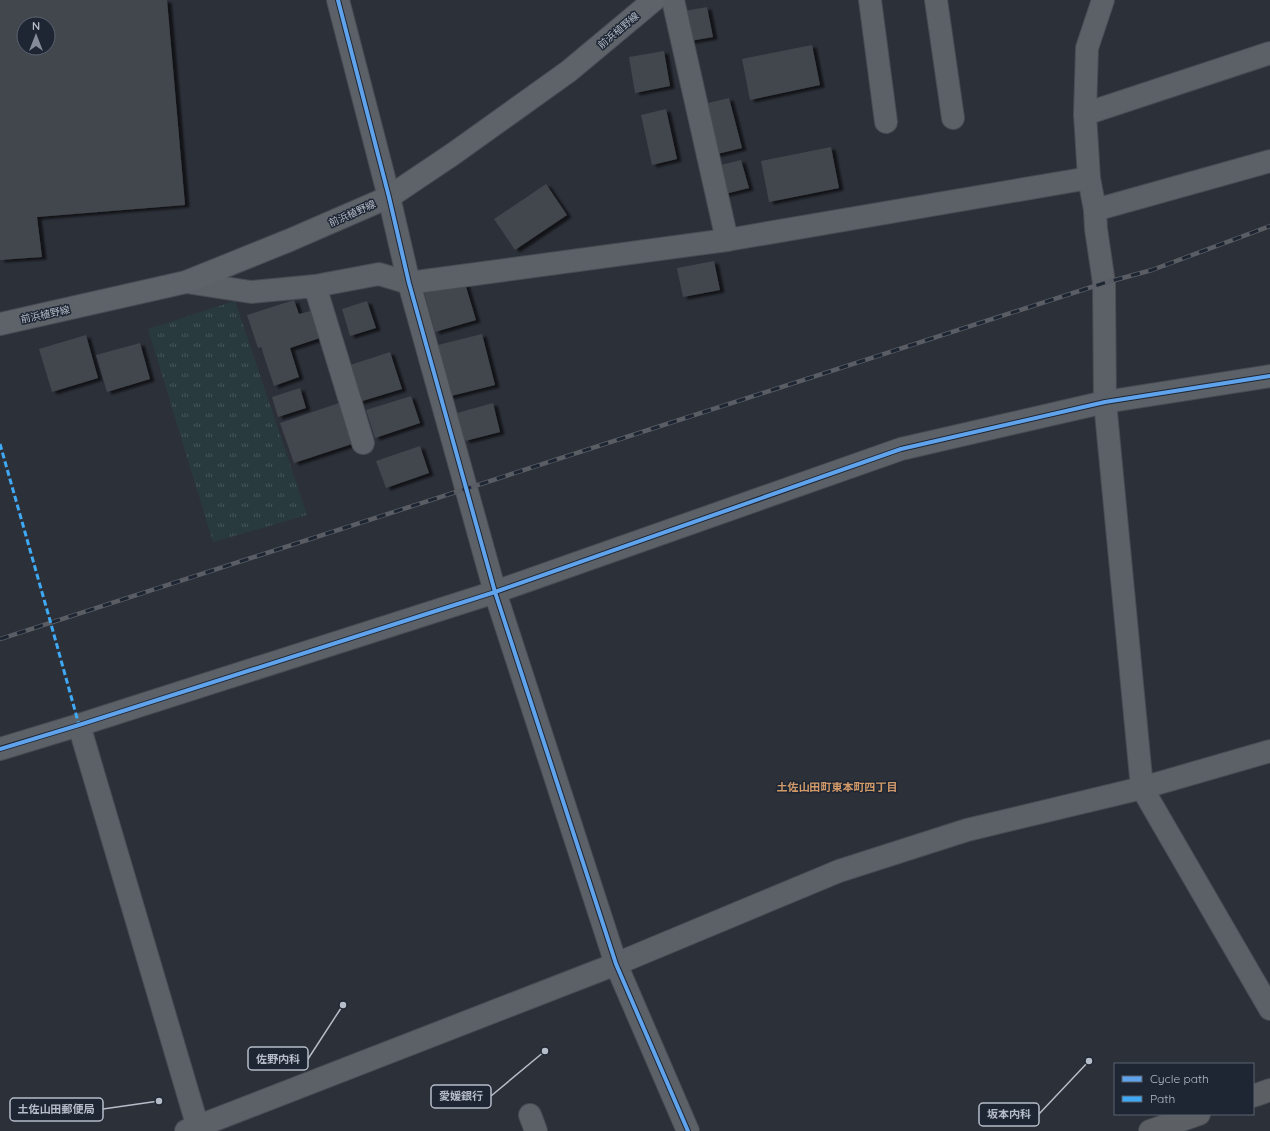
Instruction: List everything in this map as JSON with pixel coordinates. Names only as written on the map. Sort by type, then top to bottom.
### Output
[{"type":"highway","points":[[1254,1096],[1270,1090]]},
{"type":"highway","points":[[1150,1131],[1197,1115]]},
{"type":"main road","name":"前浜植野線","points":[[0,324],[186,282],[290,240],[389,197],[453,154],[569,70],[654,0]]},
{"type":"street","points":[[338,0],[389,197],[409,283],[495,592],[616,964],[688,1131]]},
{"type":"street","points":[[673,0],[727,240]]},
{"type":"street","points":[[870,0],[886,122]]},
{"type":"street","points":[[936,0],[953,118]]},
{"type":"street","points":[[1103,0],[1087,48],[1085,114],[1089,178],[1095,210],[1096,229],[1104,283],[1105,402],[1142,788],[1270,1009]]},
{"type":"street","points":[[1085,114],[1270,53]]},
{"type":"street","points":[[1095,210],[1270,161]]},
{"type":"street","points":[[186,282],[251,292],[315,286],[379,274],[409,283],[727,240],[1089,178]]},
{"type":"street","points":[[315,286],[363,443]]},
{"type":"street","points":[[0,749],[495,592],[901,449],[1105,402],[1270,376]]},
{"type":"street","points":[[79,725],[194,1130],[616,964],[839,871],[967,830],[1142,788],[1270,751]]},
{"type":"green space","points":[[235,301],[307,515],[213,542],[148,329]]},
{"type":"building","points":[[0,0],[167,0],[185,205],[37,217],[42,257],[0,260]]},
{"type":"building","points":[[707,7],[713,37],[679,43],[673,13]]},
{"type":"building","points":[[812,45],[820,85],[750,100],[742,59]]},
{"type":"building","points":[[664,51],[670,86],[635,93],[629,57]]},
{"type":"building","points":[[729,98],[742,148],[705,157],[704,104]]},
{"type":"building","points":[[666,109],[677,159],[652,165],[641,115]]},
{"type":"building","points":[[831,147],[839,188],[769,202],[761,161]]},
{"type":"building","points":[[741,160],[749,188],[717,196],[709,168]]},
{"type":"building","points":[[546,184],[567,215],[515,250],[494,219]]},
{"type":"building","points":[[714,261],[720,290],[683,297],[677,268]]},
{"type":"building","points":[[463,277],[476,320],[435,332],[423,288]]},
{"type":"building","points":[[294,300],[299,314],[314,310],[323,337],[290,348],[299,377],[274,386],[261,347],[258,348],[247,315]]},
{"type":"building","points":[[367,301],[376,328],[350,336],[342,309]]},
{"type":"building","points":[[482,334],[495,385],[447,397],[434,346]]},
{"type":"building","points":[[86,335],[98,378],[52,392],[39,349]]},
{"type":"building","points":[[140,343],[150,379],[107,392],[96,355]]},
{"type":"building","points":[[390,352],[402,389],[359,402],[347,366]]},
{"type":"building","points":[[300,388],[306,408],[278,417],[272,397]]},
{"type":"building","points":[[411,396],[420,423],[375,438],[366,410]]},
{"type":"building","points":[[339,403],[352,444],[294,463],[280,423]]},
{"type":"building","points":[[493,403],[500,432],[465,441],[457,413]]},
{"type":"building","points":[[420,446],[429,473],[386,488],[376,461]]},
{"type":"railway","points":[[0,639],[1104,283],[1152,270],[1270,226]]},
{"type":"marked path","points":[[0,444],[79,725]]},
{"type":"cycle path","points":[[338,0],[389,197],[409,283],[495,592],[616,964],[688,1131]]},
{"type":"cycle path","points":[[0,749],[495,592],[901,449],[1105,402],[1270,376]]},
{"type":"place","name":"佐野内科","points":[[343,1005]]},
{"type":"place","name":"愛媛銀行","points":[[545,1051]]},
{"type":"place","name":"坂本内科","points":[[1089,1061]]},
{"type":"place","name":"土佐山田郵便局","points":[[159,1101]]},
{"type":"district","name":"土佐山田町東本町四丁目","points":[[837,787]]}]
